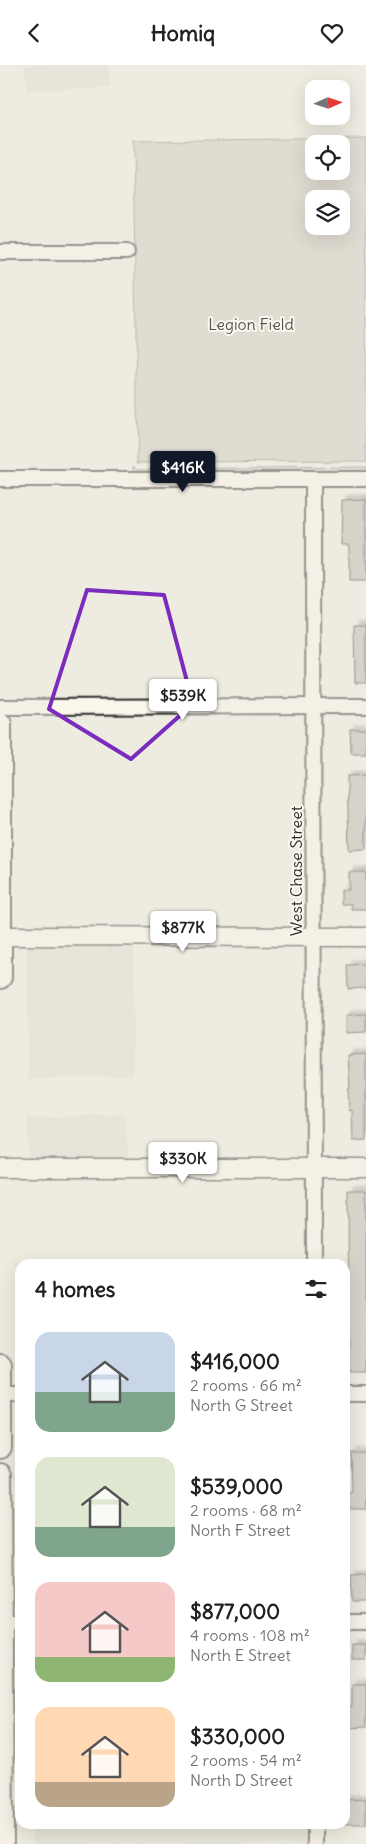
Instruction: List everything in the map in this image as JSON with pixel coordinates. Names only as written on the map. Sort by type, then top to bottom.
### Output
[{"type":"main road","points":[[0,724],[0,977]]},
{"type":"main road","points":[[0,1365],[0,1447]]},
{"type":"main road","points":[[0,1475],[7,1622],[2,1844]]},
{"type":"street","points":[[0,252],[127,252]]},
{"type":"street","points":[[0,479],[366,479]]},
{"type":"street","name":"West Chase Street","points":[[313,479],[314,1259]]},
{"type":"street","points":[[0,707],[366,706]]},
{"type":"street","points":[[0,936],[366,937]]},
{"type":"street","points":[[0,1168],[366,1168]]},
{"type":"street","points":[[0,1395],[15,1395]]},
{"type":"street","points":[[350,1395],[366,1395]]},
{"type":"street","points":[[350,1622],[366,1622]]},
{"type":"street","points":[[315,1829],[315,1844]]},
{"type":"highlighted area","points":[[87,590],[164,595],[193,704],[131,759],[49,709]]},
{"type":"shaded area","points":[[25,65],[108,65],[110,88],[26,90]]},
{"type":"shaded area","points":[[27,943],[134,943],[133,1075],[28,1080]]},
{"type":"shaded area","points":[[125,1114],[129,1161],[28,1161],[27,1118]]},
{"type":"shaded area","points":[[32,1829],[306,1829],[307,1844],[33,1844]]},
{"type":"green space","name":"Legion Field","points":[[350,138],[366,138],[366,461],[138,462],[133,141],[305,139],[305,180],[350,180]]},
{"type":"green space","points":[[134,465],[138,469],[366,467],[366,471],[134,471]]},
{"type":"building","points":[[366,499],[366,582],[349,582],[349,544],[341,544],[342,500]]},
{"type":"building","points":[[354,625],[366,625],[366,683],[355,683]]},
{"type":"building","points":[[350,729],[366,729],[366,753],[351,753]]},
{"type":"building","points":[[366,775],[366,849],[349,850],[347,776]]},
{"type":"building","points":[[349,872],[366,872],[366,909],[351,909],[351,904],[341,904],[341,890],[349,890]]},
{"type":"building","points":[[366,964],[366,988],[348,989],[347,965]]},
{"type":"building","points":[[366,1014],[366,1032],[346,1033],[346,1015]]},
{"type":"building","points":[[366,1054],[366,1140],[353,1141],[352,1110],[349,1111],[348,1055]]},
{"type":"building","points":[[348,1190],[366,1190],[366,1373],[350,1373],[350,1259],[348,1259]]},
{"type":"building","points":[[351,1453],[366,1453],[366,1509],[350,1509],[350,1492],[352,1492]]},
{"type":"building","points":[[366,1574],[366,1602],[352,1602],[351,1575]]},
{"type":"building","points":[[352,1645],[366,1645],[366,1660],[352,1660]]},
{"type":"building","points":[[352,1684],[366,1684],[366,1727],[350,1728],[350,1706],[352,1706]]},
{"type":"building","points":[[366,1799],[366,1824],[350,1824],[350,1800]]}]
